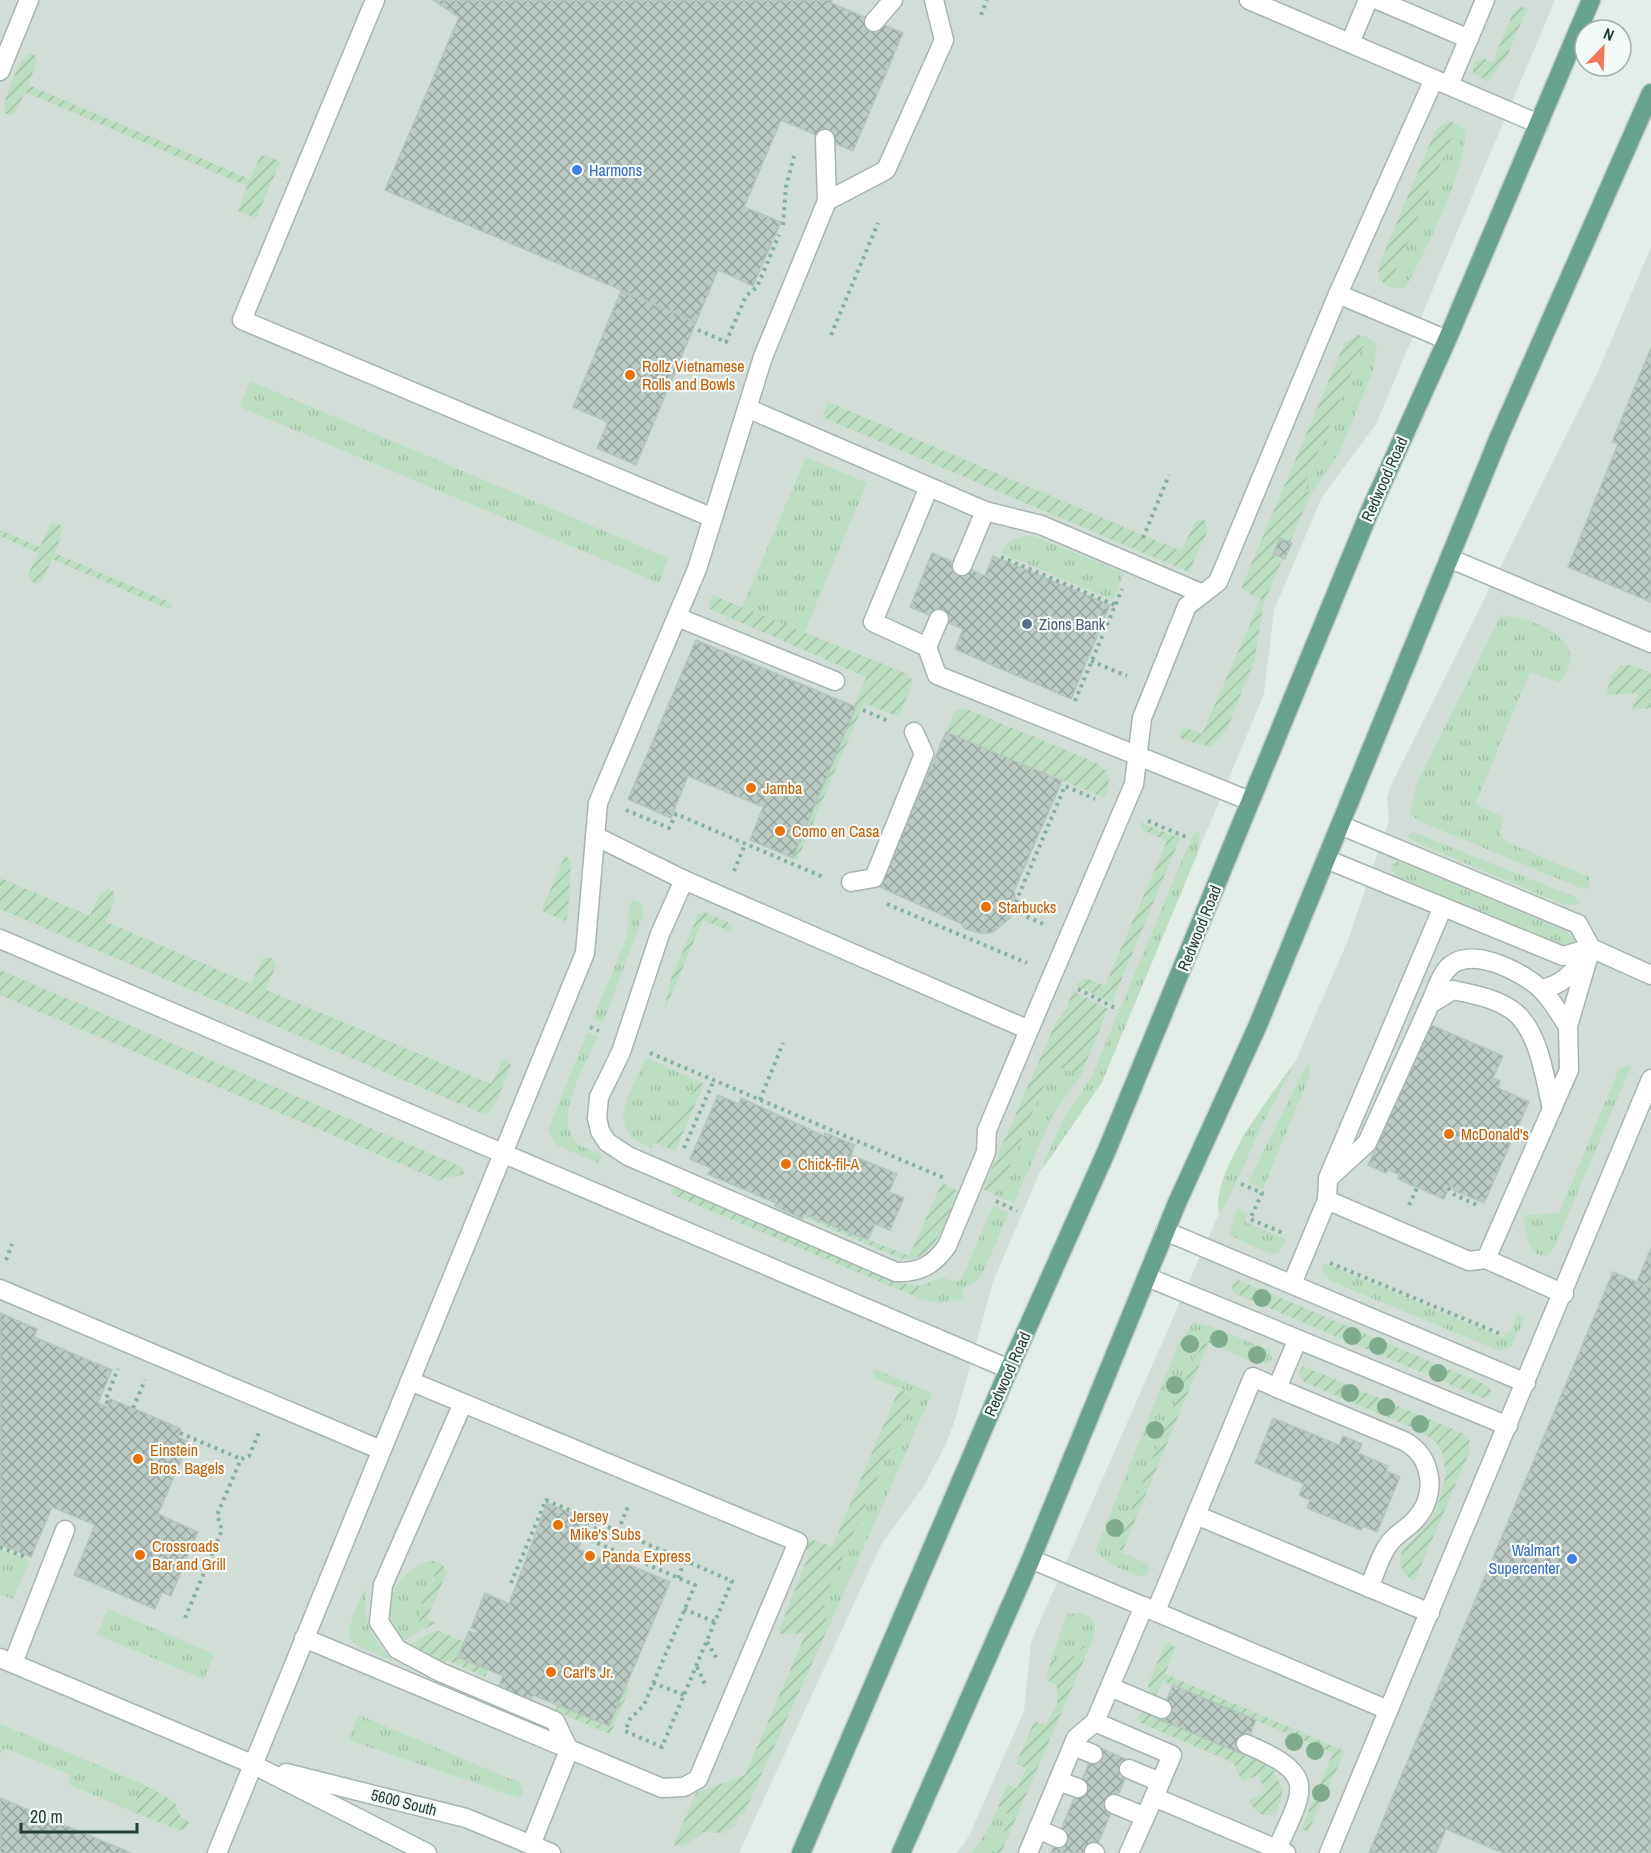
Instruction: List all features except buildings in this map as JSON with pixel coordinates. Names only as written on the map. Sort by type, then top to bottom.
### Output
[{"type":"main road","name":"Redwood Road","points":[[801,1853],[1009,1369],[1107,1150],[1369,513],[1448,340],[1591,0]]},
{"type":"main road","points":[[901,1853],[1031,1559],[1165,1231],[1258,1025],[1451,559],[1499,437],[1651,93]]},
{"type":"street","points":[[0,71],[29,0]]},
{"type":"street","points":[[375,0],[242,320],[713,518]]},
{"type":"street","points":[[874,22],[893,0]]},
{"type":"street","points":[[827,201],[886,170],[944,40],[934,0]]},
{"type":"street","points":[[1249,0],[1539,124]]},
{"type":"street","points":[[1350,43],[1368,0]]},
{"type":"street","points":[[1378,0],[1469,39]]},
{"type":"street","points":[[684,880],[660,934],[621,1052],[598,1097],[597,1118],[607,1142],[628,1156],[896,1272],[914,1273],[939,1258],[947,1246],[986,1152],[987,1130],[1134,784],[1142,718],[1187,606],[1218,582],[1338,294],[1441,82],[1469,39],[1485,0]]},
{"type":"street","points":[[217,1853],[585,953],[598,803],[697,569],[763,357],[827,201],[825,139]]},
{"type":"street","points":[[1338,294],[1448,340]]},
{"type":"street","points":[[747,408],[985,511],[1041,525],[1203,594]]},
{"type":"street","points":[[929,487],[873,622],[927,647],[938,675],[1067,729],[1137,753],[1250,801]]},
{"type":"street","points":[[962,566],[985,511]]},
{"type":"street","points":[[1451,559],[1651,643]]},
{"type":"street","points":[[677,617],[835,681]]},
{"type":"street","points":[[927,647],[939,619]]},
{"type":"street","points":[[851,882],[874,878],[924,754],[914,732]]},
{"type":"street","points":[[1340,825],[1578,924],[1591,948],[1651,975]]},
{"type":"street","points":[[595,836],[684,880],[1029,1030]]},
{"type":"street","points":[[1326,859],[1442,909],[1563,956],[1591,948]]},
{"type":"street","points":[[1292,1284],[1327,1200],[1328,1178],[1442,909]]},
{"type":"street","points":[[0,939],[1009,1369]]},
{"type":"street","points":[[1542,989],[1556,986],[1571,975],[1591,948]]},
{"type":"street","points":[[1486,1259],[1569,1070],[1568,1026],[1591,948]]},
{"type":"street","points":[[1328,1178],[1367,1143],[1446,969],[1458,961],[1469,958],[1499,965],[1526,978],[1542,989],[1568,1026]]},
{"type":"street","points":[[1430,1004],[1453,990],[1492,1000],[1513,1010],[1530,1034],[1541,1060],[1552,1109]]},
{"type":"street","points":[[1329,1853],[1564,1294],[1651,1079]]},
{"type":"street","points":[[1327,1200],[1469,1261],[1486,1259],[1564,1294]]},
{"type":"street","points":[[1165,1231],[1526,1383]]},
{"type":"street","points":[[1147,1277],[1297,1341],[1508,1426]]},
{"type":"street","points":[[0,1289],[381,1449]]},
{"type":"street","points":[[1277,1388],[1297,1341]]},
{"type":"street","points":[[1028,1853],[1076,1738],[1095,1722],[1110,1687],[1196,1515],[1253,1377],[1404,1441],[1420,1452],[1425,1459],[1430,1478],[1424,1506],[1415,1520],[1388,1544],[1369,1588]]},
{"type":"street","points":[[304,1638],[662,1788],[684,1787],[698,1779],[798,1542],[410,1381]]},
{"type":"street","points":[[463,1402],[383,1585],[379,1622],[397,1649],[440,1672],[555,1721],[569,1750],[531,1845]]},
{"type":"street","points":[[1196,1515],[1430,1613]]},
{"type":"street","points":[[6,1661],[65,1530]]},
{"type":"street","points":[[1031,1559],[1388,1710]]},
{"type":"street","name":"5600 South","points":[[6,1661],[252,1764],[427,1853]]},
{"type":"street","points":[[1110,1687],[1162,1709]]},
{"type":"street","points":[[1095,1722],[1172,1755],[1129,1853]]},
{"type":"street","points":[[1129,1769],[1157,1790],[1282,1851],[1298,1803],[1300,1784],[1297,1775],[1284,1762],[1246,1744]]},
{"type":"street","points":[[1073,1746],[1093,1754]]},
{"type":"street","name":"5600 South","points":[[252,1764],[466,1818],[550,1853]]},
{"type":"street","points":[[1058,1781],[1078,1788]]},
{"type":"street","points":[[1114,1804],[1145,1817]]},
{"type":"street","points":[[1038,1829],[1058,1838]]},
{"type":"path","points":[[981,15],[987,0]]},
{"type":"path","points":[[698,330],[726,342],[746,296],[757,287],[783,223],[786,187],[796,148]]},
{"type":"path","points":[[831,335],[878,223]]},
{"type":"path","points":[[1144,535],[1169,475]]},
{"type":"path","points":[[1001,557],[1115,605]]},
{"type":"path","points":[[1073,705],[1124,585]]},
{"type":"path","points":[[1091,661],[1154,688]]},
{"type":"path","points":[[1015,906],[1065,786],[1104,802]]},
{"type":"path","points":[[623,808],[669,828],[676,814],[832,880]]},
{"type":"path","points":[[1143,819],[1186,837]]},
{"type":"path","points":[[876,899],[1030,965]]},
{"type":"path","points":[[966,938],[970,931]]},
{"type":"path","points":[[1074,987],[1115,1008]]},
{"type":"path","points":[[760,1100],[783,1043]]},
{"type":"path","points":[[648,1052],[947,1180]]},
{"type":"path","points":[[679,1159],[714,1080]]},
{"type":"path","points":[[1241,1184],[1262,1193],[1250,1219],[1287,1235]]},
{"type":"path","points":[[1408,1206],[1417,1188]]},
{"type":"path","points":[[992,1199],[1017,1211]]},
{"type":"path","points":[[1324,1260],[1376,1279],[1503,1335]]},
{"type":"path","points":[[108,1364],[118,1368],[105,1401],[108,1403]]},
{"type":"path","points":[[180,1433],[241,1459],[249,1456],[271,1403]]},
{"type":"path","points":[[185,1618],[222,1530],[216,1515],[241,1459]]},
{"type":"path","points":[[511,1583],[546,1500],[732,1581],[662,1747],[625,1731],[630,1719],[644,1705],[695,1585],[590,1540],[598,1523]]},
{"type":"path","points":[[678,1578],[685,1560]]},
{"type":"path","points":[[684,1609],[715,1622]]},
{"type":"path","points":[[653,1683],[684,1695]]},
{"type":"shaded area","points":[[0,0],[1555,0],[1376,424],[1322,497],[1274,610],[1264,694],[1102,1082],[1040,1172],[993,1282],[955,1420],[946,1444],[925,1484],[881,1545],[739,1853],[0,1853]]},
{"type":"shaded area","points":[[1651,247],[1651,1853],[957,1853],[969,1836],[1024,1711],[1031,1643],[1219,1213],[1218,1200],[1223,1183],[1243,1136],[1295,1062],[1348,940],[1389,820],[1387,797],[1391,785],[1597,374]]},
{"type":"green space","points":[[1522,7],[1527,9],[1507,56],[1488,81],[1473,73],[1473,63],[1483,58],[1492,63],[1514,11]]},
{"type":"green space","points":[[29,53],[35,55],[37,61],[28,85],[250,179],[261,155],[278,160],[279,165],[256,218],[238,211],[247,186],[25,92],[15,113],[10,115],[5,113],[5,101],[12,82],[25,56]]},
{"type":"green space","points":[[1449,121],[1457,124],[1389,287],[1382,282],[1379,275],[1381,260],[1434,134],[1439,127]]},
{"type":"green space","points":[[1457,124],[1466,130],[1464,148],[1452,189],[1424,253],[1405,288],[1389,287]]},
{"type":"green space","points":[[1358,335],[1367,337],[1305,483],[1310,495],[1290,542],[1280,538],[1273,553],[1283,558],[1263,605],[1255,658],[1227,729],[1211,747],[1181,739],[1179,734],[1184,727],[1202,734],[1261,599],[1244,591],[1242,586],[1345,342]]},
{"type":"green space","points":[[1367,337],[1377,345],[1373,371],[1339,453],[1310,495],[1305,484]]},
{"type":"green space","points":[[250,381],[668,558],[659,583],[240,407]]},
{"type":"green space","points":[[828,402],[1181,551],[1196,521],[1200,519],[1206,521],[1207,532],[1189,572],[822,417]]},
{"type":"green space","points":[[806,457],[867,483],[804,633],[742,608]]},
{"type":"green space","points":[[51,523],[59,524],[63,528],[55,553],[171,603],[172,607],[168,609],[52,559],[42,581],[37,584],[31,581],[28,575],[38,553],[0,536],[0,530],[40,547]]},
{"type":"green space","points":[[1026,535],[1124,573],[1113,600],[1001,553],[1011,540]]},
{"type":"green space","points":[[712,595],[905,673],[913,681],[900,715],[894,715],[864,703],[797,860],[793,858],[866,677],[710,609]]},
{"type":"green space","points":[[1501,615],[1529,621],[1556,634],[1565,644],[1570,655],[1568,667],[1559,682],[1530,672],[1475,804],[1503,817],[1500,833],[1506,842],[1589,877],[1589,889],[1578,887],[1419,821],[1409,813],[1418,781]]},
{"type":"green space","points":[[1621,665],[1630,665],[1651,673],[1651,708],[1632,710],[1638,693],[1606,695],[1611,677]]},
{"type":"green space","points":[[964,708],[1099,764],[1109,780],[1105,798],[946,732],[955,711]]},
{"type":"green space","points":[[1141,823],[1180,838],[1112,1002],[1075,985],[1085,978],[1105,986],[1167,841],[1141,829]]},
{"type":"green space","points":[[1200,831],[1198,852],[1102,1082],[1044,1167],[1062,1122],[1091,1078],[1193,834]]},
{"type":"green space","points":[[1413,832],[1575,897],[1581,903],[1567,906],[1427,847],[1407,837]]},
{"type":"green space","points":[[565,856],[571,860],[568,916],[565,921],[542,909]]},
{"type":"green space","points":[[1398,861],[1572,934],[1574,942],[1568,947],[1395,875],[1391,870],[1393,864]]},
{"type":"green space","points":[[0,878],[90,916],[100,894],[107,889],[113,891],[115,897],[106,922],[251,984],[263,958],[271,958],[276,965],[266,990],[491,1084],[502,1061],[507,1059],[511,1065],[494,1107],[486,1115],[0,909]]},
{"type":"green space","points":[[632,900],[641,903],[644,913],[603,1023],[593,1018],[627,937],[629,906]]},
{"type":"green space","points":[[705,912],[728,922],[733,927],[732,932],[703,920],[664,1011],[671,979],[697,918],[695,916]]},
{"type":"green space","points":[[0,970],[462,1167],[464,1174],[439,1180],[0,995]]},
{"type":"green space","points":[[1073,991],[1108,1009],[1081,1075],[1061,1068],[1049,1074],[997,1196],[983,1189],[1056,1022],[1067,1007]]},
{"type":"green space","points":[[587,1033],[598,1036],[573,1092],[568,1122],[571,1135],[580,1145],[602,1155],[598,1163],[556,1145],[548,1130]]},
{"type":"green space","points":[[646,1058],[698,1081],[684,1109],[662,1126],[651,1148],[636,1140],[627,1131],[624,1120],[624,1109],[628,1097]]},
{"type":"green space","points":[[1295,1062],[1261,1127],[1227,1202],[1219,1213],[1219,1196],[1233,1155],[1258,1113]]},
{"type":"green space","points":[[1308,1062],[1310,1074],[1263,1189],[1248,1182]]},
{"type":"green space","points":[[1632,1064],[1554,1248],[1547,1255],[1536,1253],[1529,1243],[1523,1218],[1525,1215],[1559,1213],[1619,1069]]},
{"type":"green space","points":[[1061,1068],[1081,1075],[1052,1116],[1014,1203],[997,1196],[1049,1074]]},
{"type":"green space","points":[[698,1081],[704,1084],[675,1151],[654,1142],[665,1122],[684,1109]]},
{"type":"green space","points":[[942,1183],[958,1191],[944,1225],[931,1248],[911,1259],[899,1258],[804,1217],[805,1214],[909,1256]]},
{"type":"green space","points":[[674,1186],[905,1284],[921,1286],[919,1298],[671,1194]]},
{"type":"green space","points":[[993,1206],[1009,1213],[981,1277],[961,1291],[965,1300],[936,1302],[919,1298],[921,1286],[942,1277],[955,1282],[961,1280]]},
{"type":"green space","points":[[1237,1208],[1248,1213],[1245,1222],[1286,1239],[1279,1253],[1272,1255],[1232,1236],[1230,1233]]},
{"type":"green space","points":[[1323,1263],[1503,1338],[1507,1332],[1510,1333],[1518,1313],[1525,1318],[1511,1347],[1500,1351],[1331,1281],[1323,1273]]},
{"type":"green space","points":[[1238,1280],[1488,1386],[1491,1396],[1482,1398],[1234,1293],[1231,1285]]},
{"type":"green space","points":[[1193,1323],[1207,1325],[1269,1350],[1272,1358],[1268,1363],[1258,1364],[1204,1341],[1200,1346],[1116,1546],[1119,1551],[1148,1564],[1149,1571],[1143,1577],[1111,1565],[1095,1551],[1178,1345]]},
{"type":"green space","points":[[1204,1341],[1208,1344],[1122,1552],[1116,1546],[1191,1365]]},
{"type":"green space","points":[[1303,1366],[1462,1433],[1469,1439],[1469,1453],[1414,1582],[1403,1572],[1400,1565],[1402,1551],[1430,1522],[1437,1508],[1446,1474],[1443,1454],[1436,1442],[1418,1430],[1304,1382],[1298,1374]]},
{"type":"green space","points":[[874,1369],[932,1393],[829,1626],[824,1611],[826,1595],[912,1396],[909,1392],[876,1379],[873,1376]]},
{"type":"green space","points":[[899,1389],[911,1394],[910,1404],[826,1595],[824,1611],[829,1626],[743,1815],[739,1814],[734,1826],[725,1833],[703,1832],[686,1845],[676,1846],[674,1844],[696,1793],[745,1775],[806,1633],[779,1634],[809,1554],[805,1547],[807,1542],[813,1540],[832,1547]]},
{"type":"green space","points":[[0,1549],[29,1561],[13,1599],[0,1594]]},
{"type":"green space","points":[[431,1561],[432,1579],[421,1613],[422,1630],[404,1641],[395,1630],[391,1618],[390,1605],[393,1594],[408,1573]]},
{"type":"green space","points":[[431,1561],[440,1562],[447,1572],[427,1618],[436,1623],[422,1630],[420,1610],[434,1580]]},
{"type":"green space","points":[[364,1590],[367,1592],[365,1602],[367,1621],[375,1639],[394,1661],[364,1648],[350,1637],[349,1630]]},
{"type":"green space","points":[[108,1609],[214,1654],[204,1679],[97,1635]]},
{"type":"green space","points":[[1079,1613],[1094,1621],[1095,1629],[1090,1646],[1083,1646],[1077,1654],[1070,1658],[1062,1660],[1052,1657],[1067,1614]]},
{"type":"green space","points":[[436,1630],[465,1642],[459,1657],[488,1669],[485,1677],[447,1660],[445,1663],[408,1646]]},
{"type":"green space","points":[[1169,1642],[1175,1648],[1165,1674],[1345,1751],[1308,1832],[1302,1829],[1303,1825],[1333,1753],[1163,1681],[1156,1695],[1149,1692],[1148,1685],[1165,1644]]},
{"type":"green space","points":[[1083,1646],[1090,1646],[1001,1853],[995,1853],[1009,1820],[1005,1809],[998,1806],[1007,1785],[1017,1789],[1026,1768],[1016,1764],[1034,1722],[1046,1724],[1057,1704],[1057,1686],[1046,1679],[1052,1657],[1062,1660],[1070,1658],[1077,1654]]},
{"type":"green space","points":[[626,1686],[630,1688],[610,1734],[555,1711],[558,1705],[609,1726]]},
{"type":"green space","points":[[1143,1712],[1272,1767],[1283,1790],[1277,1812],[1268,1815],[1260,1814],[1251,1804],[1249,1800],[1266,1793],[1258,1775],[1242,1782],[1234,1763],[1141,1723],[1137,1717]]},
{"type":"green space","points":[[359,1715],[520,1783],[523,1791],[520,1798],[348,1740]]},
{"type":"green space","points":[[0,1724],[143,1784],[131,1811],[68,1784],[71,1775],[5,1748],[0,1755]]},
{"type":"green space","points":[[143,1784],[175,1802],[181,1818],[187,1819],[189,1823],[185,1830],[179,1830],[131,1811]]},
{"type":"green space","points":[[998,1806],[1005,1809],[1009,1820],[995,1853],[972,1853],[988,1830]]},
{"type":"place","name":"Harmons","points":[[577,170]]},
{"type":"place","name":"Rollz Vietnamese Rolls and Bowls","points":[[630,375]]},
{"type":"place","name":"Zions Bank","points":[[1027,624]]},
{"type":"place","name":"Jamba","points":[[751,788]]},
{"type":"place","name":"Como en Casa","points":[[780,831]]},
{"type":"place","name":"Starbucks","points":[[986,907]]},
{"type":"place","name":"McDonald's","points":[[1449,1134]]},
{"type":"place","name":"Chick-fil-A","points":[[786,1164]]},
{"type":"place","name":"Einstein Bros. Bagels","points":[[138,1459]]},
{"type":"place","name":"Jersey Mike's Subs","points":[[558,1525]]},
{"type":"place","name":"Crossroads Bar and Grill","points":[[140,1555]]},
{"type":"place","name":"Panda Express","points":[[590,1556]]},
{"type":"place","name":"Walmart Supercenter","points":[[1572,1559]]},
{"type":"place","name":"Carl's Jr.","points":[[551,1672]]}]
